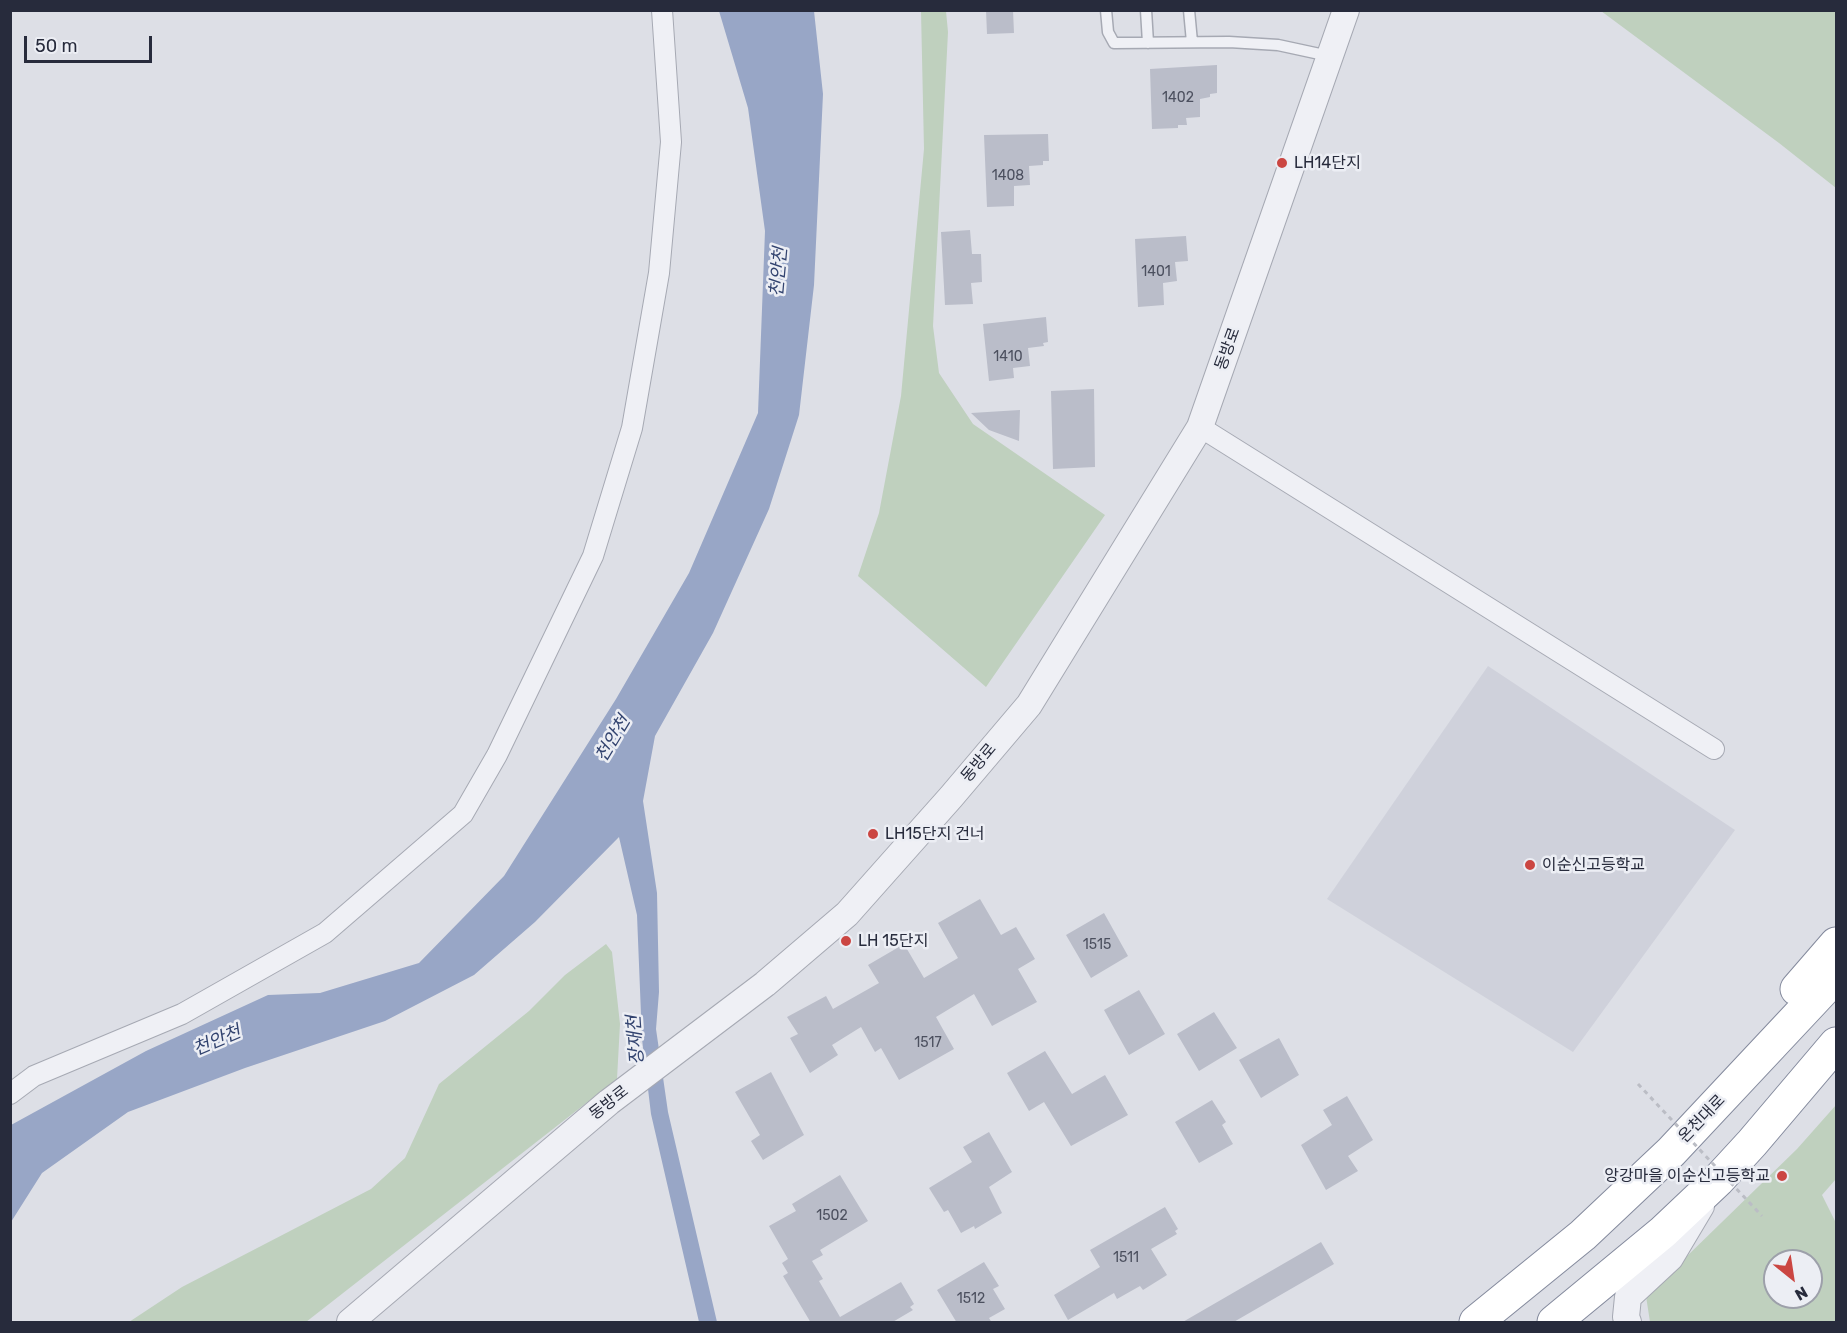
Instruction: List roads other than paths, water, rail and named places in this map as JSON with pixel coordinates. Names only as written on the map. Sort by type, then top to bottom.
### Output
[{"type":"highway","points":[[1582,1235],[1638,1164],[1836,944]]},
{"type":"highway","name":"온천대로","points":[[1476,1323],[1582,1235],[1671,1152],[1836,976]]},
{"type":"highway","points":[[1554,1323],[1663,1232],[1718,1180],[1836,1044]]},
{"type":"highway","points":[[1796,1092],[1836,1072]]},
{"type":"street","points":[[10,1094],[34,1076],[182,1014],[325,933],[463,814],[497,755],[593,556],[632,428],[659,273],[671,142],[662,10]]},
{"type":"street","name":"동방로","points":[[350,1323],[609,1102],[765,984],[847,914],[1029,705],[1200,427],[1346,10]]},
{"type":"street","points":[[1200,427],[1714,748]]},
{"type":"street","points":[[1628,1323],[1626,1317],[1628,1297],[1670,1258],[1718,1180]]},
{"type":"lane","points":[[1106,10],[1108,32],[1114,43],[1228,42],[1278,45],[1329,56]]},
{"type":"lane","points":[[1146,10],[1148,43]]},
{"type":"lane","points":[[1189,10],[1192,42]]},
{"type":"water","name":"천안천","points":[[719,11],[814,11],[823,94],[814,285],[799,415],[769,509],[713,633],[655,736],[643,801],[657,893],[659,992],[656,1029],[668,1112],[717,1322],[699,1322],[651,1114],[642,1039],[637,915],[619,837],[535,922],[474,975],[385,1021],[245,1068],[128,1112],[42,1173],[11,1222],[11,1125],[146,1051],[268,995],[320,993],[419,963],[504,876],[616,699],[689,573],[758,413],[765,231],[748,108]]},
{"type":"place","name":"LH14단지","points":[[1282,163]]},
{"type":"place","name":"LH15단지 건너","points":[[873,834]]},
{"type":"place","name":"이순신고등학교","points":[[1530,865]]},
{"type":"place","name":"LH 15단지","points":[[846,941]]},
{"type":"place","name":"앙강마을 이순신고등학교","points":[[1782,1176]]},
{"type":"water label","name":"장재천","points":[[636,1040]]}]
